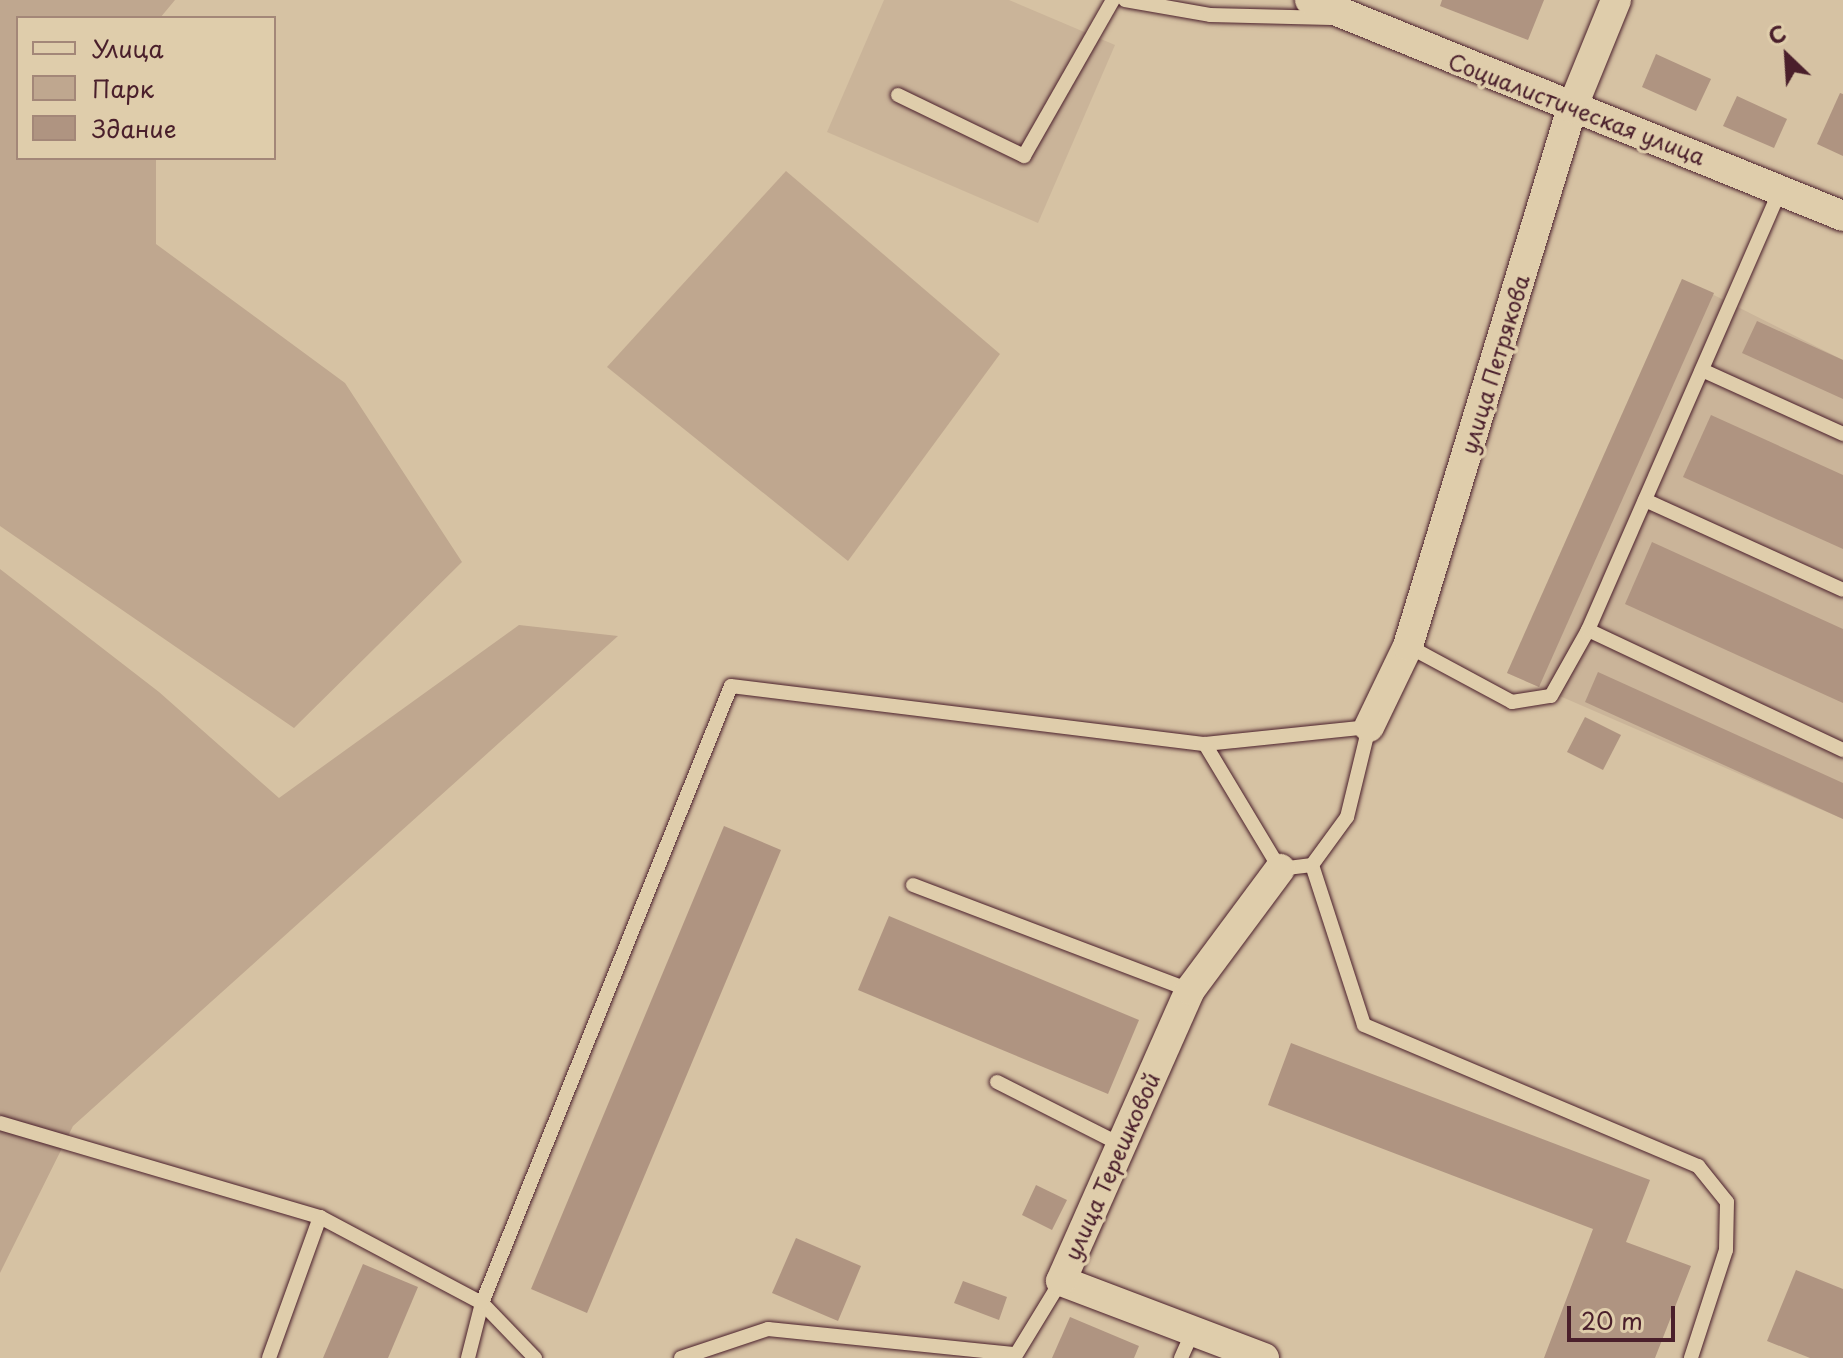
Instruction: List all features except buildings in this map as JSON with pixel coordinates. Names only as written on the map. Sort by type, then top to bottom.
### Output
[{"type":"street","name":"Социалистическая улица","points":[[1310,0],[1572,108],[1781,188],[1843,216]]},
{"type":"street","name":"улица Петрякова","points":[[1369,727],[1408,646],[1572,108],[1616,0]]},
{"type":"street","name":"улица Терешковой","points":[[1264,1358],[1187,1345],[1061,1281],[1190,990],[1280,869]]},
{"type":"lane","points":[[898,95],[1024,156],[1113,0]]},
{"type":"lane","points":[[1125,0],[1210,15],[1352,19]]},
{"type":"lane","points":[[1408,646],[1512,702],[1551,696],[1588,630],[1781,188]]},
{"type":"lane","points":[[1702,370],[1843,434]]},
{"type":"lane","points":[[1645,500],[1843,590]]},
{"type":"lane","points":[[1588,630],[1843,750]]},
{"type":"lane","points":[[468,1358],[482,1303],[731,686],[1205,744],[1369,727],[1347,817],[1312,865],[1280,869],[1205,744]]},
{"type":"lane","points":[[1312,865],[1364,1025],[1698,1166],[1727,1202],[1726,1250],[1691,1358]]},
{"type":"lane","points":[[913,885],[1190,990]]},
{"type":"lane","points":[[997,1082],[1120,1144]]},
{"type":"lane","points":[[0,1123],[320,1217],[482,1303],[535,1358]]},
{"type":"lane","points":[[269,1358],[320,1217]]},
{"type":"lane","points":[[681,1358],[768,1329],[1015,1356],[1061,1281]]},
{"type":"shaded area","points":[[884,0],[1009,0],[1115,45],[1038,223],[827,132]]},
{"type":"shaded area","points":[[1682,279],[1843,360],[1843,819],[1507,673]]},
{"type":"green space","points":[[0,0],[175,0],[162,16],[16,16],[16,160],[156,160],[156,244],[345,383],[462,562],[294,728],[0,526]]},
{"type":"green space","points":[[786,171],[1000,354],[848,561],[607,367]]},
{"type":"green space","points":[[0,569],[159,692],[279,798],[519,625],[618,636],[73,1126],[0,1273]]}]
